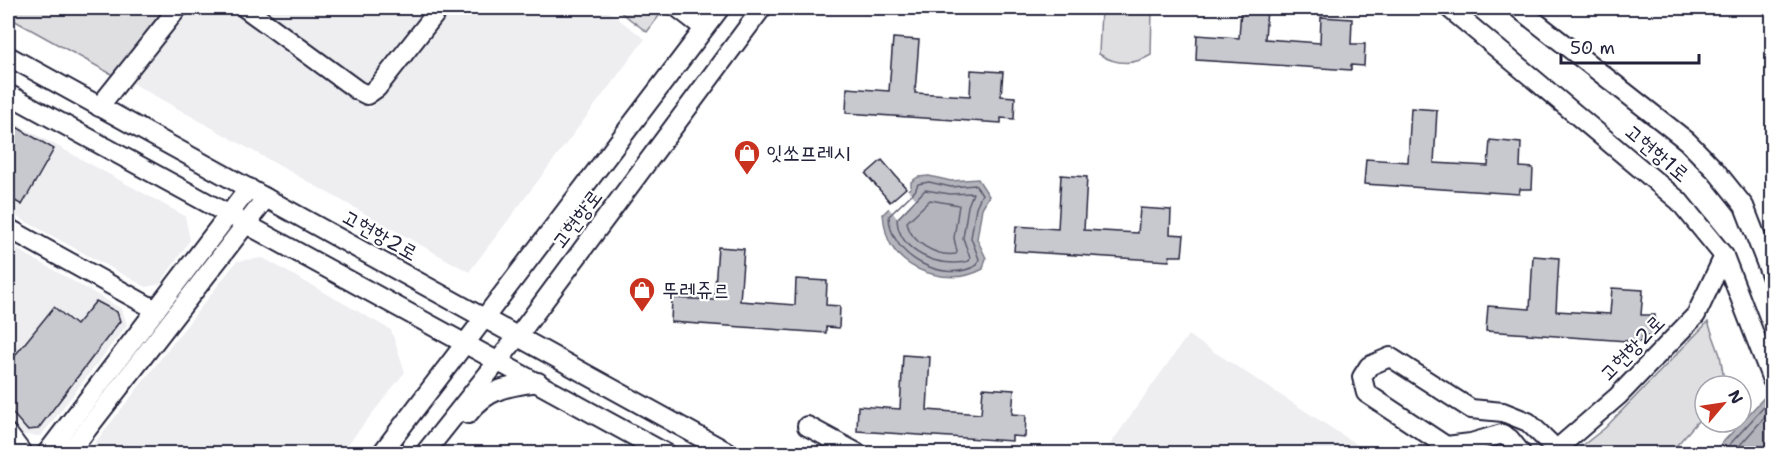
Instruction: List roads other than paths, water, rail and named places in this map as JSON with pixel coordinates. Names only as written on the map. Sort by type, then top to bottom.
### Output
[{"type":"street","points":[[99,107],[178,8]]},
{"type":"street","points":[[245,8],[367,95],[377,88],[440,8]]},
{"type":"street","points":[[678,8],[704,28]]},
{"type":"street","name":"고현항로","points":[[381,453],[720,8]]},
{"type":"street","name":"고현항로","points":[[424,453],[518,336],[762,8]]},
{"type":"street","name":"고현항1로","points":[[1449,8],[1679,201],[1724,256],[1773,380]]},
{"type":"street","name":"고현항1로","points":[[1518,8],[1688,141],[1744,206],[1773,278]]},
{"type":"street","name":"고현항2로","points":[[8,57],[731,453]]},
{"type":"street","points":[[8,94],[667,453]]},
{"type":"street","points":[[46,453],[249,189]]},
{"type":"street","points":[[68,453],[266,198]]},
{"type":"street","points":[[8,228],[156,310]]},
{"type":"street","name":"고현항2로","points":[[1553,451],[1618,396],[1696,315],[1724,256]]},
{"type":"street","points":[[1522,453],[1510,439],[1502,434],[1471,443],[1446,446],[1366,393],[1362,377],[1369,366],[1390,357],[1471,409],[1503,412],[1528,422],[1553,451]]},
{"type":"street","points":[[438,453],[478,401],[492,392],[538,382]]},
{"type":"street","points":[[807,426],[860,453]]},
{"type":"street","points":[[8,434],[23,453]]},
{"type":"water","points":[[929,176],[951,181],[978,179],[989,196],[982,208],[977,239],[986,258],[983,269],[959,276],[933,274],[909,264],[891,245],[883,214],[911,187],[911,182],[918,177]]},
{"type":"water","points":[[1772,389],[1772,453],[1713,453],[1731,434],[1753,434],[1753,410]]},
{"type":"place","name":"잇쏘프레시","points":[[747,176]]},
{"type":"place","name":"뚜레쥬르","points":[[642,313]]}]
